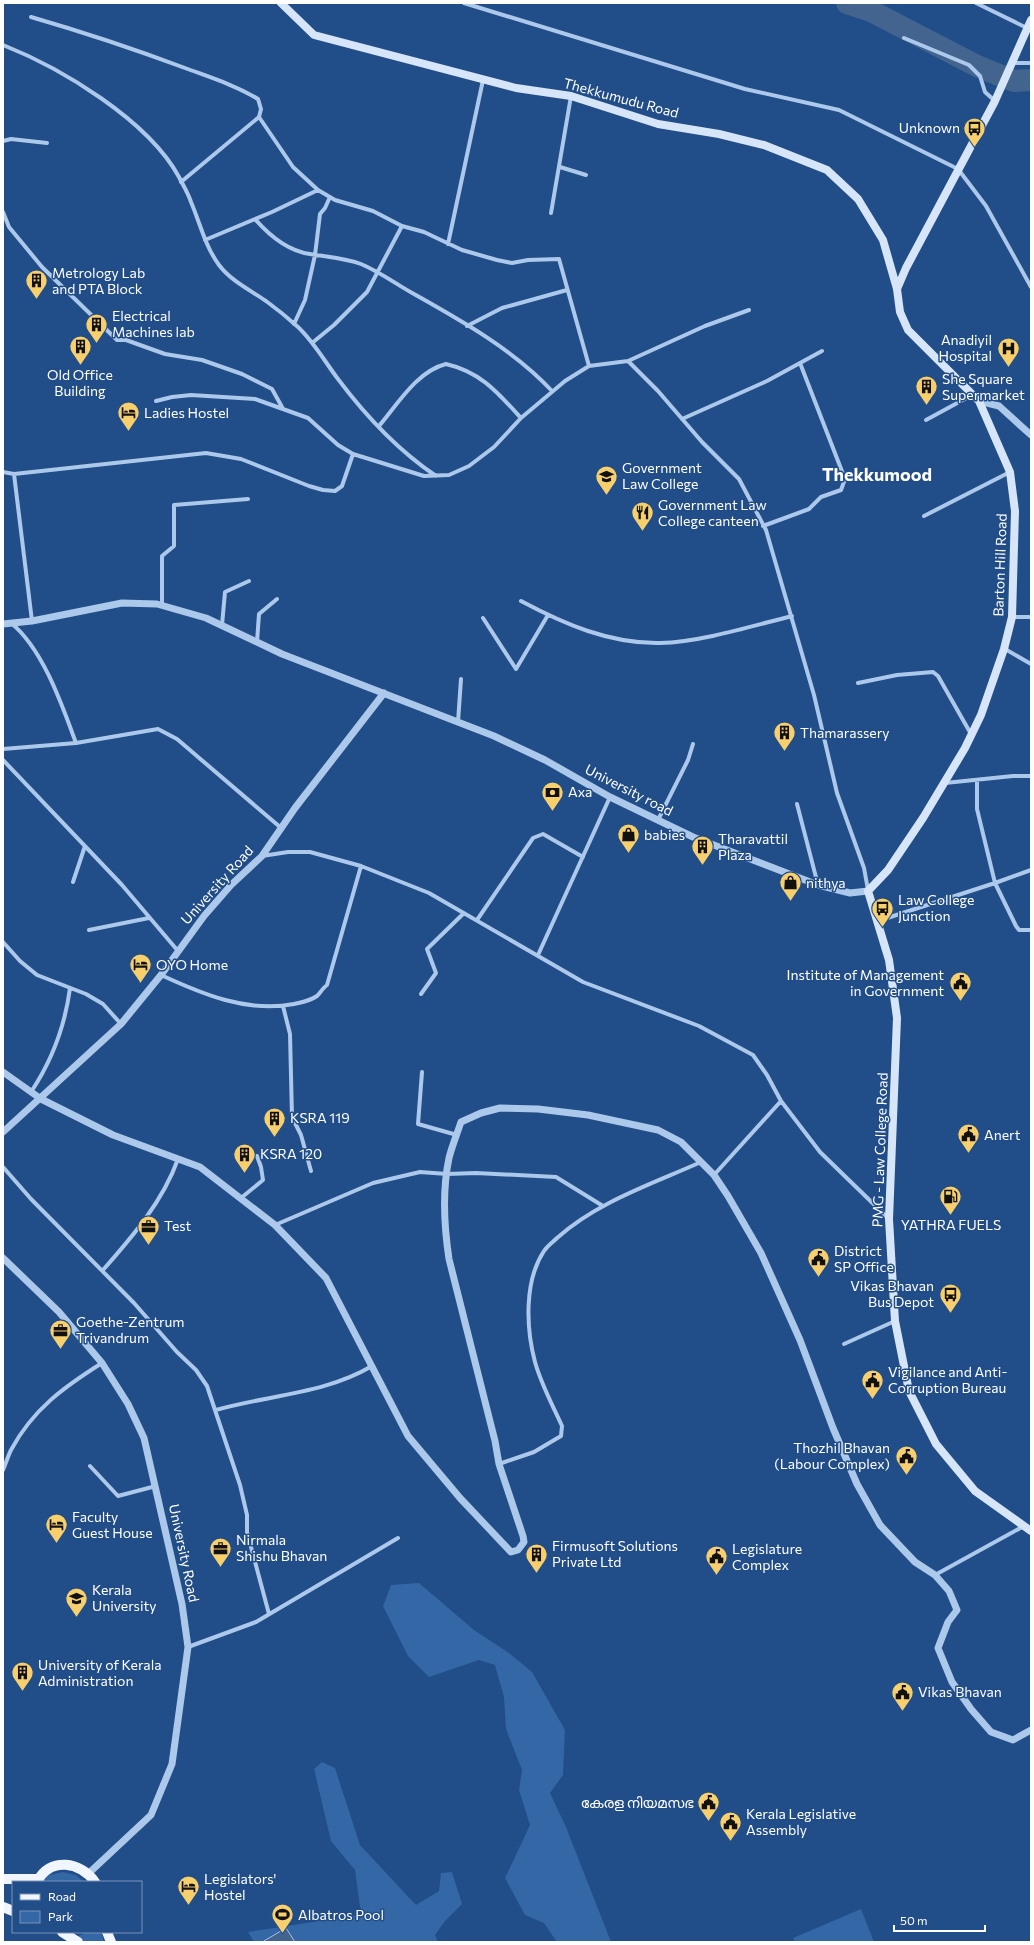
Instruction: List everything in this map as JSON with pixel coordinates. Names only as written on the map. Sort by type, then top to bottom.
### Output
[{"type":"main road","name":"Thekkumudu Road","points":[[280,3],[314,35],[516,88],[571,96],[658,124],[718,134],[764,145],[827,170],[858,199],[884,240],[897,289]]},
{"type":"main road","points":[[897,289],[906,268],[995,101],[1031,20]]},
{"type":"main road","name":"Barton Hill Road","points":[[868,891],[888,870],[944,783],[971,736],[981,715],[1004,648],[1012,617],[1015,511],[1010,472],[979,401],[908,330],[900,312],[897,289]]},
{"type":"main road","name":"PMG - Law College Road","points":[[868,891],[889,960],[897,1018],[889,1219],[895,1320],[909,1391],[936,1444],[974,1491],[1028,1528]]},
{"type":"main road","points":[[3,1879],[38,1880],[52,1868],[61,1865],[71,1865],[80,1867],[95,1881]]},
{"type":"main road","points":[[64,1933],[78,1942]]},
{"type":"street","points":[[464,3],[745,88],[839,110],[958,169],[986,206],[1031,287]]},
{"type":"street","points":[[976,3],[1027,28]]},
{"type":"street","points":[[31,17],[123,45],[248,93],[258,99],[261,109],[259,117],[181,182]]},
{"type":"street","points":[[904,38],[969,65],[980,76],[985,92],[995,101]]},
{"type":"street","points":[[3,45],[27,54],[101,97],[150,138],[181,182],[191,201],[205,240],[220,266],[234,280],[268,303],[294,324],[312,343],[339,380],[366,413],[418,464],[436,476]]},
{"type":"street","points":[[1011,66],[1031,63]]},
{"type":"street","points":[[448,244],[483,79]]},
{"type":"street","points":[[551,213],[571,96]]},
{"type":"street","points":[[259,117],[293,167],[318,190],[330,197],[373,211],[402,226],[424,232],[462,250],[512,263],[528,260],[559,259],[588,366]]},
{"type":"street","points":[[3,140],[11,139],[46,142]]},
{"type":"street","points":[[560,167],[586,175]]},
{"type":"street","points":[[205,240],[318,190]]},
{"type":"street","points":[[294,324],[305,300],[315,255],[320,214],[325,208],[330,197]]},
{"type":"street","points":[[3,212],[9,227],[42,267],[117,340],[126,340],[165,354],[202,360],[242,374],[272,389],[282,407]]},
{"type":"street","points":[[255,219],[263,228],[280,241],[297,250],[359,264],[378,272],[440,308],[526,365],[552,391]]},
{"type":"street","points":[[312,343],[359,302],[367,292],[402,226]]},
{"type":"street","points":[[467,326],[502,308],[567,290]]},
{"type":"street","points":[[156,401],[172,397],[191,395],[255,399],[282,407],[308,418],[338,446],[353,454],[381,464],[424,476],[449,475],[469,466],[494,447],[521,418],[552,391],[564,381],[588,366],[628,361],[705,326],[748,310]]},
{"type":"street","points":[[682,419],[767,381],[822,351]]},
{"type":"street","points":[[628,361],[658,391],[682,419],[739,479],[763,526],[792,616],[816,704],[837,793],[864,868],[868,891]]},
{"type":"street","points":[[763,526],[809,509],[821,497],[840,490],[845,479],[800,363]]},
{"type":"street","points":[[379,426],[419,380],[433,369],[446,364],[475,375],[488,384],[521,418]]},
{"type":"street","points":[[926,420],[973,395]]},
{"type":"street","points":[[979,401],[999,406],[1031,435]]},
{"type":"street","points":[[3,472],[14,474],[206,453],[241,459],[309,486],[323,490],[335,491],[342,486],[353,454]]},
{"type":"street","points":[[924,516],[1010,472]]},
{"type":"street","points":[[14,474],[32,620]]},
{"type":"street","points":[[162,606],[162,556],[174,546],[174,505],[248,499]]},
{"type":"street","points":[[222,625],[225,592],[248,581]]},
{"type":"street","points":[[257,642],[259,614],[277,599]]},
{"type":"street","points":[[521,601],[578,628],[598,634],[627,641],[661,643],[726,632],[792,616]]},
{"type":"street","name":"University road","points":[[3,624],[122,603],[162,606],[206,618],[315,667],[494,736],[545,760],[610,797],[693,837],[818,885],[850,893],[868,891]]},
{"type":"street","points":[[483,618],[516,669],[548,615]]},
{"type":"street","points":[[1012,617],[1031,617]]},
{"type":"street","points":[[11,623],[29,640],[39,656],[67,717],[76,743]]},
{"type":"street","points":[[1004,648],[1031,664]]},
{"type":"street","points":[[858,683],[898,675],[933,672],[938,676],[971,736]]},
{"type":"street","points":[[458,722],[461,679]]},
{"type":"street","name":"University Road","points":[[3,1132],[41,1099],[52,1086],[121,1024],[161,975],[204,916],[231,885],[262,856],[280,827],[384,693]]},
{"type":"street","points":[[3,749],[76,743],[158,729],[177,739],[280,827]]},
{"type":"street","points":[[658,820],[688,760],[693,744]]},
{"type":"street","points":[[3,760],[122,885],[178,951]]},
{"type":"street","points":[[944,783],[1013,776],[1031,776]]},
{"type":"street","points":[[977,780],[977,809],[995,883],[1019,930],[1031,930]]},
{"type":"street","points":[[538,955],[610,797]]},
{"type":"street","points":[[797,804],[818,885]]},
{"type":"street","points":[[477,920],[533,838],[543,834],[583,857]]},
{"type":"street","points":[[73,882],[85,846]]},
{"type":"street","points":[[262,856],[288,852],[310,852],[361,866],[429,893],[583,982],[698,1026],[753,1055],[767,1075],[781,1101],[820,1152],[889,1219]]},
{"type":"street","points":[[161,975],[191,989],[225,1001],[284,1006],[308,1001],[317,996],[327,984],[361,866]]},
{"type":"street","points":[[877,921],[1031,870]]},
{"type":"street","points":[[421,994],[436,973],[427,949],[464,913]]},
{"type":"street","points":[[89,930],[150,918]]},
{"type":"street","points":[[3,942],[20,961],[37,975],[86,994],[103,1004],[121,1024]]},
{"type":"street","points":[[31,1092],[40,1078],[61,1034],[66,1015],[70,988]]},
{"type":"street","points":[[284,1006],[290,1034],[292,1117],[301,1135],[311,1171]]},
{"type":"street","points":[[3,1072],[41,1099],[114,1135],[200,1166],[275,1225],[326,1278],[408,1436],[460,1498],[511,1552],[518,1550],[524,1542],[499,1464],[495,1440],[449,1259],[445,1231],[445,1204],[449,1158],[461,1122],[480,1113],[500,1108],[538,1109],[588,1115],[658,1130],[680,1142],[714,1175],[761,1253],[800,1340],[833,1428],[857,1484],[880,1525],[915,1562],[935,1575],[949,1591],[957,1610],[948,1622],[938,1648],[952,1682],[971,1709],[991,1732],[1013,1740],[1031,1730]]},
{"type":"street","points":[[422,1072],[418,1124],[457,1135]]},
{"type":"street","points":[[714,1175],[781,1101]]},
{"type":"street","points":[[241,1198],[263,1180],[261,1167],[257,1156]]},
{"type":"street","points":[[103,1270],[139,1228],[171,1179],[179,1158]]},
{"type":"street","points":[[499,1464],[534,1452],[561,1436],[562,1426],[535,1362],[530,1330],[529,1291],[535,1268],[545,1249],[584,1217],[603,1206],[701,1162]]},
{"type":"street","points":[[3,1167],[31,1199],[134,1303],[177,1352],[196,1370],[207,1386],[240,1485],[247,1515],[247,1532],[269,1614]]},
{"type":"street","points":[[275,1225],[373,1183],[393,1177],[420,1172],[556,1177],[603,1206]]},
{"type":"street","name":"University Road","points":[[3,1258],[58,1312],[102,1363],[128,1404],[144,1438],[156,1486],[182,1604],[188,1647],[175,1750],[172,1764],[152,1815],[88,1873]]},
{"type":"street","points":[[844,1344],[895,1320]]},
{"type":"street","points":[[3,1468],[11,1450],[27,1425],[45,1403],[71,1383],[102,1363]]},
{"type":"street","points":[[216,1410],[256,1400],[322,1387],[354,1377],[372,1366]]},
{"type":"street","points":[[90,1466],[118,1496],[156,1486]]},
{"type":"street","points":[[935,1575],[1028,1528]]},
{"type":"street","points":[[188,1647],[256,1622],[398,1538]]},
{"type":"green space","points":[[419,1583],[474,1630],[509,1653],[532,1672],[565,1730],[563,1775],[550,1793],[566,1827],[611,1942],[557,1942],[544,1923],[525,1915],[505,1878],[530,1825],[519,1790],[522,1770],[506,1729],[504,1697],[495,1665],[479,1660],[429,1677],[408,1656],[383,1606],[391,1585]]},
{"type":"green space","points":[[322,1762],[335,1768],[360,1845],[416,1905],[439,1891],[441,1873],[452,1872],[462,1904],[445,1921],[435,1935],[438,1942],[254,1942],[248,1932],[365,1914],[360,1907],[355,1870],[331,1841],[314,1769]]},
{"type":"green space","points":[[63,1872],[76,1875],[83,1881],[43,1881],[49,1875]]},
{"type":"green space","points":[[861,1909],[874,1942],[795,1942],[793,1938]]},
{"type":"green space","points":[[86,1933],[101,1933],[104,1942],[86,1942],[76,1937]]},
{"type":"shaded area","name":"Albatros Pool","points":[[286,1928],[295,1942],[264,1941]]},
{"type":"waterway","points":[[847,3],[871,11],[977,66],[1014,81],[1031,80]]},
{"type":"place","name":"Unknown","points":[[975,148]]},
{"type":"place","name":"Metrology Lab and PTA Block","points":[[37,300]]},
{"type":"place","name":"Electrical Machines lab","points":[[97,344]]},
{"type":"place","name":"Old Office Building","points":[[80,366]]},
{"type":"place","name":"Anadiyil Hospital","points":[[1008,368]]},
{"type":"place","name":"She Square Supermarket","points":[[927,406]]},
{"type":"place","name":"Ladies Hostel","points":[[129,432]]},
{"type":"place","name":"Government Law College","points":[[607,496]]},
{"type":"place","name":"Government Law College canteen","points":[[643,532]]},
{"type":"place","name":"Thamarassery","points":[[785,752]]},
{"type":"place","name":"Axa","points":[[553,812]]},
{"type":"place","name":"babies","points":[[629,854]]},
{"type":"place","name":"Tharavattil Plaza","points":[[702,866]]},
{"type":"place","name":"nithya","points":[[791,902]]},
{"type":"place","name":"Law College Junction","points":[[883,928]]},
{"type":"place","name":"OYO Home","points":[[140,984]]},
{"type":"place","name":"Institute of Management in Government","points":[[960,1002]]},
{"type":"place","name":"KSRA 119","points":[[275,1138]]},
{"type":"place","name":"Anert","points":[[968,1154]]},
{"type":"place","name":"KSRA 120","points":[[245,1174]]},
{"type":"place","name":"YATHRA FUELS","points":[[951,1216]]},
{"type":"place","name":"Test","points":[[149,1246]]},
{"type":"place","name":"District SP Office","points":[[819,1278]]},
{"type":"place","name":"Vikas Bhavan Bus Depot","points":[[950,1314]]},
{"type":"place","name":"Goethe-Zentrum Trivandrum","points":[[61,1350]]},
{"type":"place","name":"Vigilance and Anti- Corruption Bureau","points":[[872,1400]]},
{"type":"place","name":"Thozhil Bhavan (Labour Complex)","points":[[906,1476]]},
{"type":"place","name":"Faculty Guest House","points":[[57,1544]]},
{"type":"place","name":"Nirmala Shishu Bhavan","points":[[221,1568]]},
{"type":"place","name":"Firmusoft Solutions Private Ltd","points":[[537,1574]]},
{"type":"place","name":"Legislature Complex","points":[[716,1576]]},
{"type":"place","name":"Kerala University","points":[[77,1618]]},
{"type":"place","name":"University of Kerala Administration","points":[[22,1692]]},
{"type":"place","name":"Vikas Bhavan","points":[[902,1712]]},
{"type":"place","name":"കേരള നിയമസഭ","points":[[709,1822]]},
{"type":"place","name":"Kerala Legislative Assembly","points":[[731,1842]]},
{"type":"place","name":"Legislators' Hostel","points":[[188,1906]]},
{"type":"place","name":"Albatros Pool","points":[[283,1934]]},
{"type":"district","name":"Thekkumood","points":[[877,475]]}]
